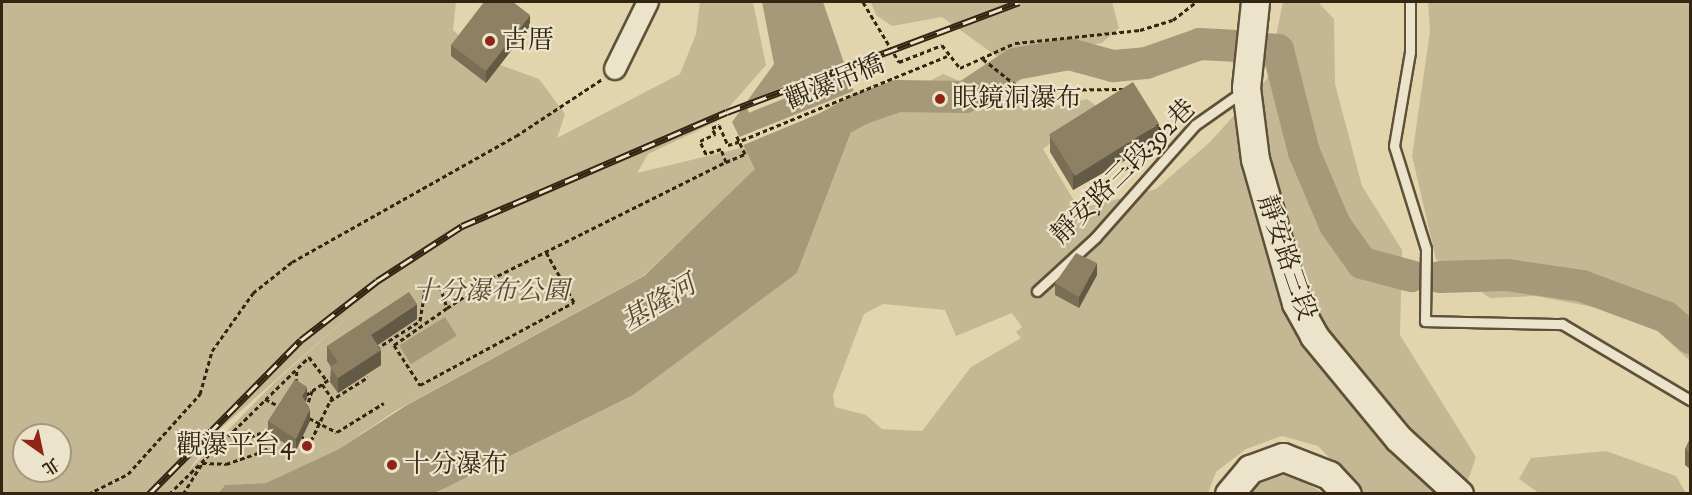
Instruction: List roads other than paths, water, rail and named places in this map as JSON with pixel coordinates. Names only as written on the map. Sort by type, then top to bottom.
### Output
[{"type":"main road","name":"靜安路三段","points":[[1255,2],[1246,88],[1255,159],[1296,303],[1314,336],[1398,438],[1459,494]]},
{"type":"main road","points":[[1228,494],[1250,469],[1283,457],[1329,475],[1347,494]]},
{"type":"street","points":[[615,69],[648,2]]},
{"type":"lane","points":[[1410,2],[1410,52],[1394,146],[1426,249],[1425,321],[1562,324],[1690,400]]},
{"type":"lane","name":"靜安路三段392巷","points":[[1037,291],[1095,237],[1195,125],[1246,88]]},
{"type":"water","name":"基隆河","points":[[762,2],[823,2],[860,109],[797,273],[633,395],[435,493],[218,494],[225,485],[266,483],[339,449],[407,405],[644,276],[755,169],[732,122],[774,64]]},
{"type":"water","points":[[445,317],[457,336],[411,364],[399,346]]},
{"type":"waterway","points":[[823,130],[860,109],[897,96],[965,97],[1015,64],[1069,54],[1113,66],[1146,63],[1200,44],[1233,46]]},
{"type":"waterway","points":[[1265,49],[1278,50],[1304,152],[1335,225],[1362,263],[1411,276]]},
{"type":"waterway","points":[[1440,277],[1507,275],[1582,286],[1666,317],[1690,338]]},
{"type":"railway","points":[[149,494],[301,340],[377,281],[462,226],[727,112],[1019,2]]},
{"type":"place","name":"古厝","points":[[490,41]]},
{"type":"place","name":"眼鏡洞瀑布","points":[[940,99]]},
{"type":"place","name":"觀瀑平台4","points":[[307,446]]},
{"type":"place","name":"十分瀑布","points":[[392,465]]},
{"type":"park label","name":"十分瀑布公園","points":[[491,292]]}]
